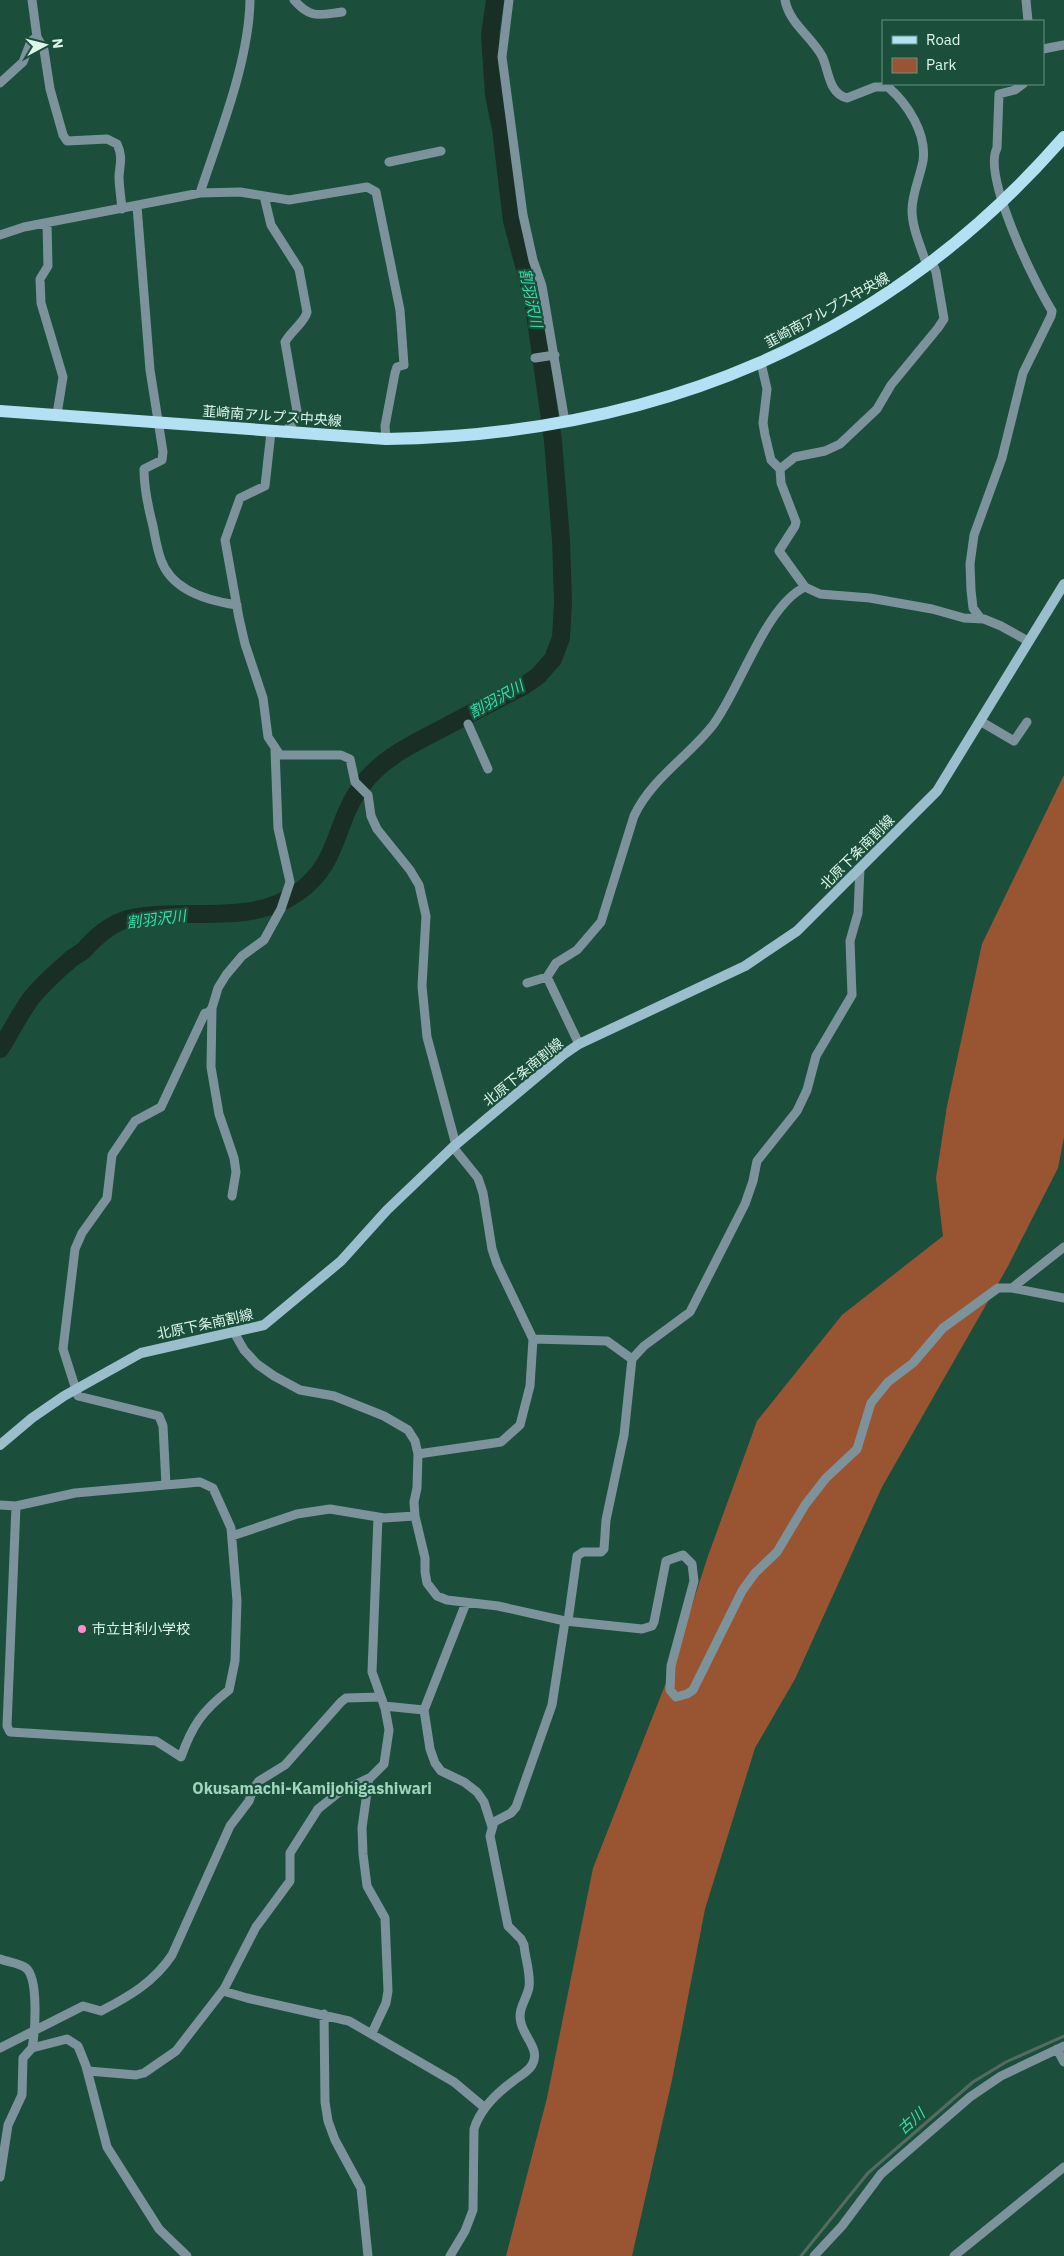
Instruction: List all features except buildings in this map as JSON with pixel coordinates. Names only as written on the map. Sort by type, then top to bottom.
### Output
[{"type":"main road","name":"韮崎南アルプス中央線","points":[[0,411],[386,439],[440,438],[542,426],[648,404],[687,392],[761,363],[850,317],[930,264],[1003,203],[1064,138]]},
{"type":"main road","name":"北原下条南割線","points":[[0,1444],[32,1418],[75,1390],[141,1353],[163,1346],[235,1334],[264,1326],[341,1261],[387,1210],[455,1146],[579,1044],[745,966],[797,931],[937,791],[1064,584]]},
{"type":"street","points":[[32,0],[36,37],[44,50],[50,89],[57,108],[61,128],[67,141],[107,139],[118,144],[121,151],[122,166],[119,174],[122,209]]},
{"type":"street","points":[[200,193],[222,128],[239,66],[250,0]]},
{"type":"street","points":[[294,0],[310,14],[342,12]]},
{"type":"street","points":[[509,0],[502,57],[523,215],[533,260],[542,286],[561,423]]},
{"type":"street","points":[[780,469],[795,457],[825,451],[840,444],[877,409],[891,385],[944,319],[936,272],[930,264],[913,220],[912,209],[923,160],[923,148],[921,136],[911,114],[888,87],[875,87],[847,98],[838,93],[833,87],[822,57],[814,43],[792,18],[785,0]]},
{"type":"street","points":[[1026,0],[1028,20]]},
{"type":"street","points":[[0,83],[23,62],[31,41],[36,37]]},
{"type":"street","points":[[1044,49],[1064,45]]},
{"type":"street","points":[[981,619],[973,608],[971,590],[970,564],[974,535],[1002,458],[1023,373],[1052,311],[1036,284],[1003,203],[997,178],[995,152],[999,94],[1015,90],[1022,85]]},
{"type":"street","points":[[390,162],[441,151]]},
{"type":"street","points":[[0,236],[47,223],[200,193],[240,192],[289,200],[367,187],[376,192],[400,310],[404,365],[398,367],[395,372],[385,426],[386,439]]},
{"type":"street","points":[[264,196],[271,224],[299,268],[308,312],[306,319],[296,326],[285,342],[298,417],[284,433]]},
{"type":"street","points":[[137,206],[150,370],[163,452],[162,460],[144,468],[144,484],[161,561],[168,573],[194,594],[203,599],[237,605]]},
{"type":"street","points":[[47,223],[48,266],[40,279],[41,303],[63,376],[57,414]]},
{"type":"street","points":[[535,358],[552,355]]},
{"type":"street","points":[[761,363],[766,388],[763,423],[770,460],[780,469],[781,483],[796,522],[779,551],[805,587],[820,594],[870,598],[981,619],[1002,626],[1028,642]]},
{"type":"street","points":[[270,432],[265,486],[240,498],[225,540],[245,644],[262,698],[268,737],[280,755],[340,755],[350,759],[355,782],[368,795],[371,816],[377,829],[410,870],[419,885],[426,916],[422,986],[427,1037],[455,1146],[478,1178],[483,1193],[492,1249],[497,1264],[533,1339],[530,1386],[520,1425],[512,1435],[501,1442],[490,1445],[418,1454]]},
{"type":"street","points":[[527,983],[547,977],[556,963],[577,950],[601,922],[634,816],[641,801],[671,767],[694,748],[712,725],[728,703],[766,626],[798,591],[805,587]]},
{"type":"street","points":[[980,721],[1014,741],[1028,722]]},
{"type":"street","points":[[468,724],[488,769]]},
{"type":"street","points":[[232,1196],[236,1172],[234,1158],[219,1114],[211,1067],[212,1008],[218,988],[226,975],[242,956],[264,940],[281,909],[290,882],[278,828],[275,750]]},
{"type":"street","points":[[492,1827],[497,1819],[511,1813],[516,1807],[543,1734],[554,1695],[577,1556],[583,1552],[601,1552],[604,1550],[606,1520],[624,1435],[632,1359],[644,1346],[690,1312],[745,1204],[753,1181],[757,1161],[797,1111],[807,1090],[816,1056],[852,995],[850,941],[858,913],[860,868]]},
{"type":"street","points":[[547,977],[579,1044]]},
{"type":"street","points":[[166,1485],[163,1426],[159,1416],[78,1396],[63,1348],[75,1248],[82,1234],[107,1198],[112,1155],[135,1121],[161,1107],[204,1013],[208,1013],[212,1008]]},
{"type":"street","points":[[1012,1288],[1064,1247]]},
{"type":"street","points":[[235,1334],[244,1350],[257,1364],[274,1376],[300,1390],[334,1396],[398,1422],[411,1435],[418,1454],[415,1516],[425,1558],[425,1572],[428,1583],[438,1596],[447,1600],[498,1606],[566,1621],[642,1629],[652,1626],[666,1561],[683,1555],[692,1564],[694,1581],[671,1666],[670,1690],[676,1696],[687,1694],[698,1683],[723,1627],[754,1574],[777,1552],[805,1505],[826,1478],[858,1449],[871,1403],[888,1382],[913,1363],[943,1328],[998,1288],[1012,1288],[1064,1298]]},
{"type":"street","points":[[533,1339],[607,1341],[632,1359]]},
{"type":"street","points":[[0,1505],[16,1506],[75,1493],[200,1482],[213,1488],[226,1514],[232,1536],[238,1624],[232,1678],[229,1690],[215,1701],[191,1730],[181,1757],[156,1741],[10,1732],[7,1726],[16,1506]]},
{"type":"street","points":[[232,1536],[297,1514],[325,1509],[378,1518],[415,1516]]},
{"type":"street","points":[[88,2071],[136,2075],[153,2069],[176,2051],[223,1991],[256,1927],[290,1880],[290,1853],[318,1809],[338,1793],[377,1773],[384,1764],[388,1751],[389,1730],[384,1706],[372,1672],[378,1518]]},
{"type":"street","points":[[450,2256],[465,2231],[473,2210],[474,2129],[477,2118],[510,2083],[527,2072],[533,2064],[535,2056],[534,2048],[520,2022],[521,2006],[529,1987],[524,1945],[521,1939],[508,1926],[491,1844],[492,1827],[484,1802],[464,1782],[441,1771],[430,1750],[424,1710],[466,1603]]},
{"type":"street","points":[[0,2048],[83,2006],[101,2011],[136,1993],[160,1972],[172,1955],[230,1826],[249,1802],[253,1789],[259,1781],[285,1765],[340,1702],[346,1698],[381,1697]]},
{"type":"street","points":[[384,1706],[424,1710]]},
{"type":"street","points":[[369,1778],[362,1828],[363,1854],[367,1886],[385,1918],[388,1991],[386,2003],[372,2033]]},
{"type":"street","points":[[0,1959],[25,1967],[31,1977],[35,2030],[32,2048],[23,2058],[22,2095],[8,2125],[0,2177]]},
{"type":"street","points":[[223,1991],[349,2021],[454,2082],[485,2108]]},
{"type":"street","points":[[324,2014],[325,2102],[328,2121],[335,2140],[361,2188],[368,2256]]},
{"type":"street","points":[[32,2048],[67,2039],[78,2046],[88,2071],[107,2147],[159,2229],[187,2256]]},
{"type":"street","points":[[814,2256],[842,2226],[881,2174],[970,2097],[1001,2076],[1061,2048],[1064,2062]]},
{"type":"street","points":[[954,2256],[1064,2167]]},
{"type":"green space","points":[[1064,775],[1064,1137],[1058,1168],[1007,1268],[882,1487],[795,1679],[755,1748],[705,1909],[672,2080],[632,2256],[506,2256],[547,2098],[593,1868],[671,1670],[708,1556],[757,1421],[842,1315],[943,1236],[936,1178],[947,1106],[982,944]]},
{"type":"waterway","name":"割羽沢川","points":[[0,1049],[23,1009],[36,992],[110,927],[128,919],[151,915],[246,912],[273,906],[297,893],[311,882],[329,857],[345,816],[368,777],[410,745],[522,687],[538,676],[553,659],[561,638],[563,602],[561,540],[553,441],[533,299],[512,221],[501,129],[494,95],[490,35],[495,0]]},
{"type":"waterway","name":"古川","points":[[801,2256],[868,2173],[973,2082],[1006,2062],[1064,2036]]},
{"type":"place","name":"市立甘利小学校","points":[[82,1629]]},
{"type":"district","name":"Okusamachi-Kamijohigashiwari","points":[[312,1788]]}]
